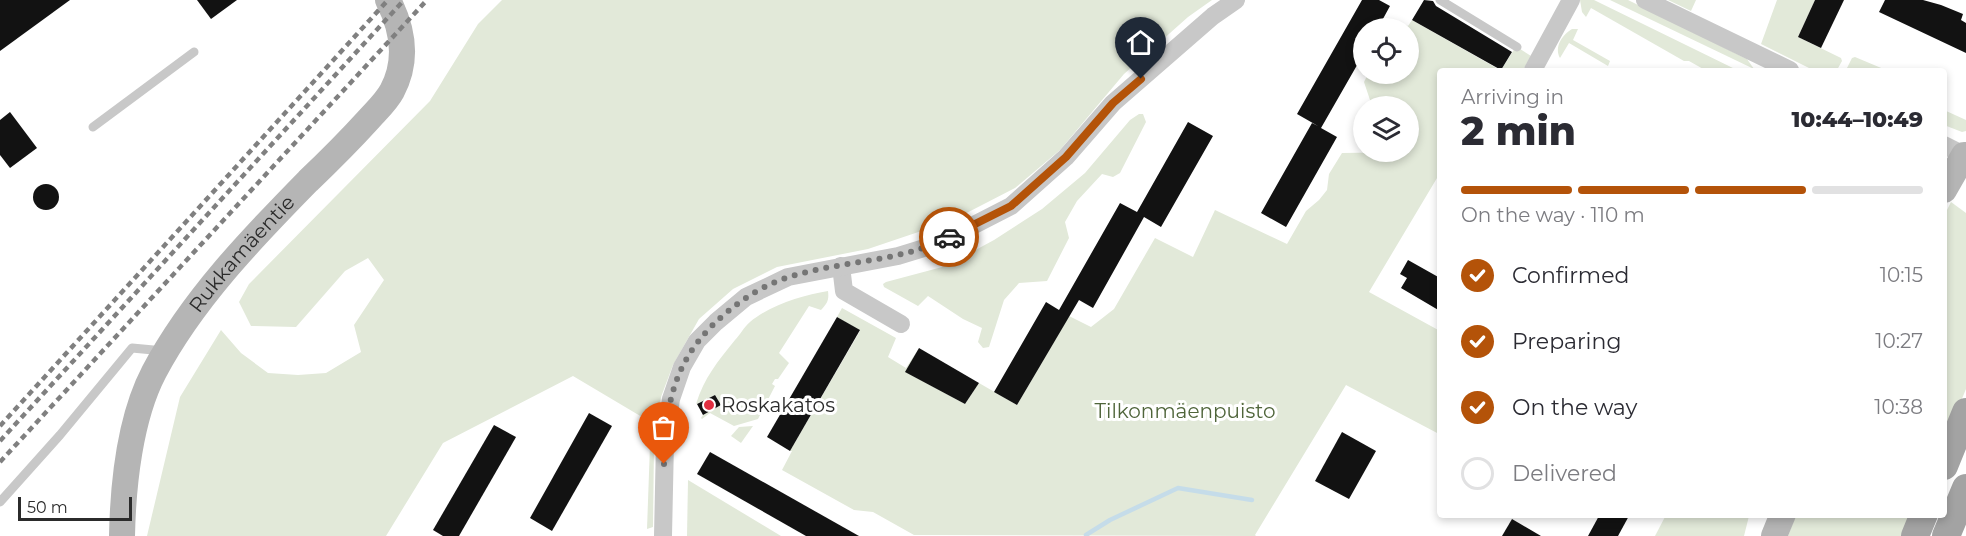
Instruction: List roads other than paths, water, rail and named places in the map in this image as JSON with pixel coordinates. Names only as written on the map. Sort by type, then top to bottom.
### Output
[{"type":"main road","name":"Rukkamäentie","points":[[122,536],[127,474],[135,426],[147,387],[166,352],[230,264],[264,225],[358,131],[392,92],[401,63],[402,34],[397,17],[388,0]]},
{"type":"main road","points":[[1947,182],[1958,152]]},
{"type":"main road","points":[[1947,459],[1966,412]]},
{"type":"main road","points":[[1946,536],[1966,488]]},
{"type":"main road","points":[[1774,536],[1781,518]]},
{"type":"main road","points":[[1915,536],[1922,518]]},
{"type":"street","points":[[663,536],[665,442],[671,399],[682,367],[697,341],[716,322],[746,297],[788,277],[898,256],[937,244],[1011,206],[1066,157],[1113,103],[1213,16],[1236,0]]},
{"type":"street","points":[[1534,68],[1571,0]]},
{"type":"street","points":[[1645,0],[1768,66]]},
{"type":"street","points":[[841,266],[844,291],[901,324]]},
{"type":"lane","points":[[1440,0],[1517,47]]},
{"type":"lane","points":[[93,127],[194,52]]},
{"type":"lane","points":[[0,502],[60,435],[132,348],[166,352]]},
{"type":"waterway","points":[[1086,535],[1110,520],[1178,488],[1252,500]]},
{"type":"railway","points":[[0,426],[388,0]]},
{"type":"railway","points":[[0,441],[404,0]]},
{"type":"railway","points":[[0,462],[427,0]]},
{"type":"place","name":"Roskakatos","points":[[709,405]]},
{"type":"park label","name":"Tilkonmäenpuisto","points":[[1185,411]]}]
